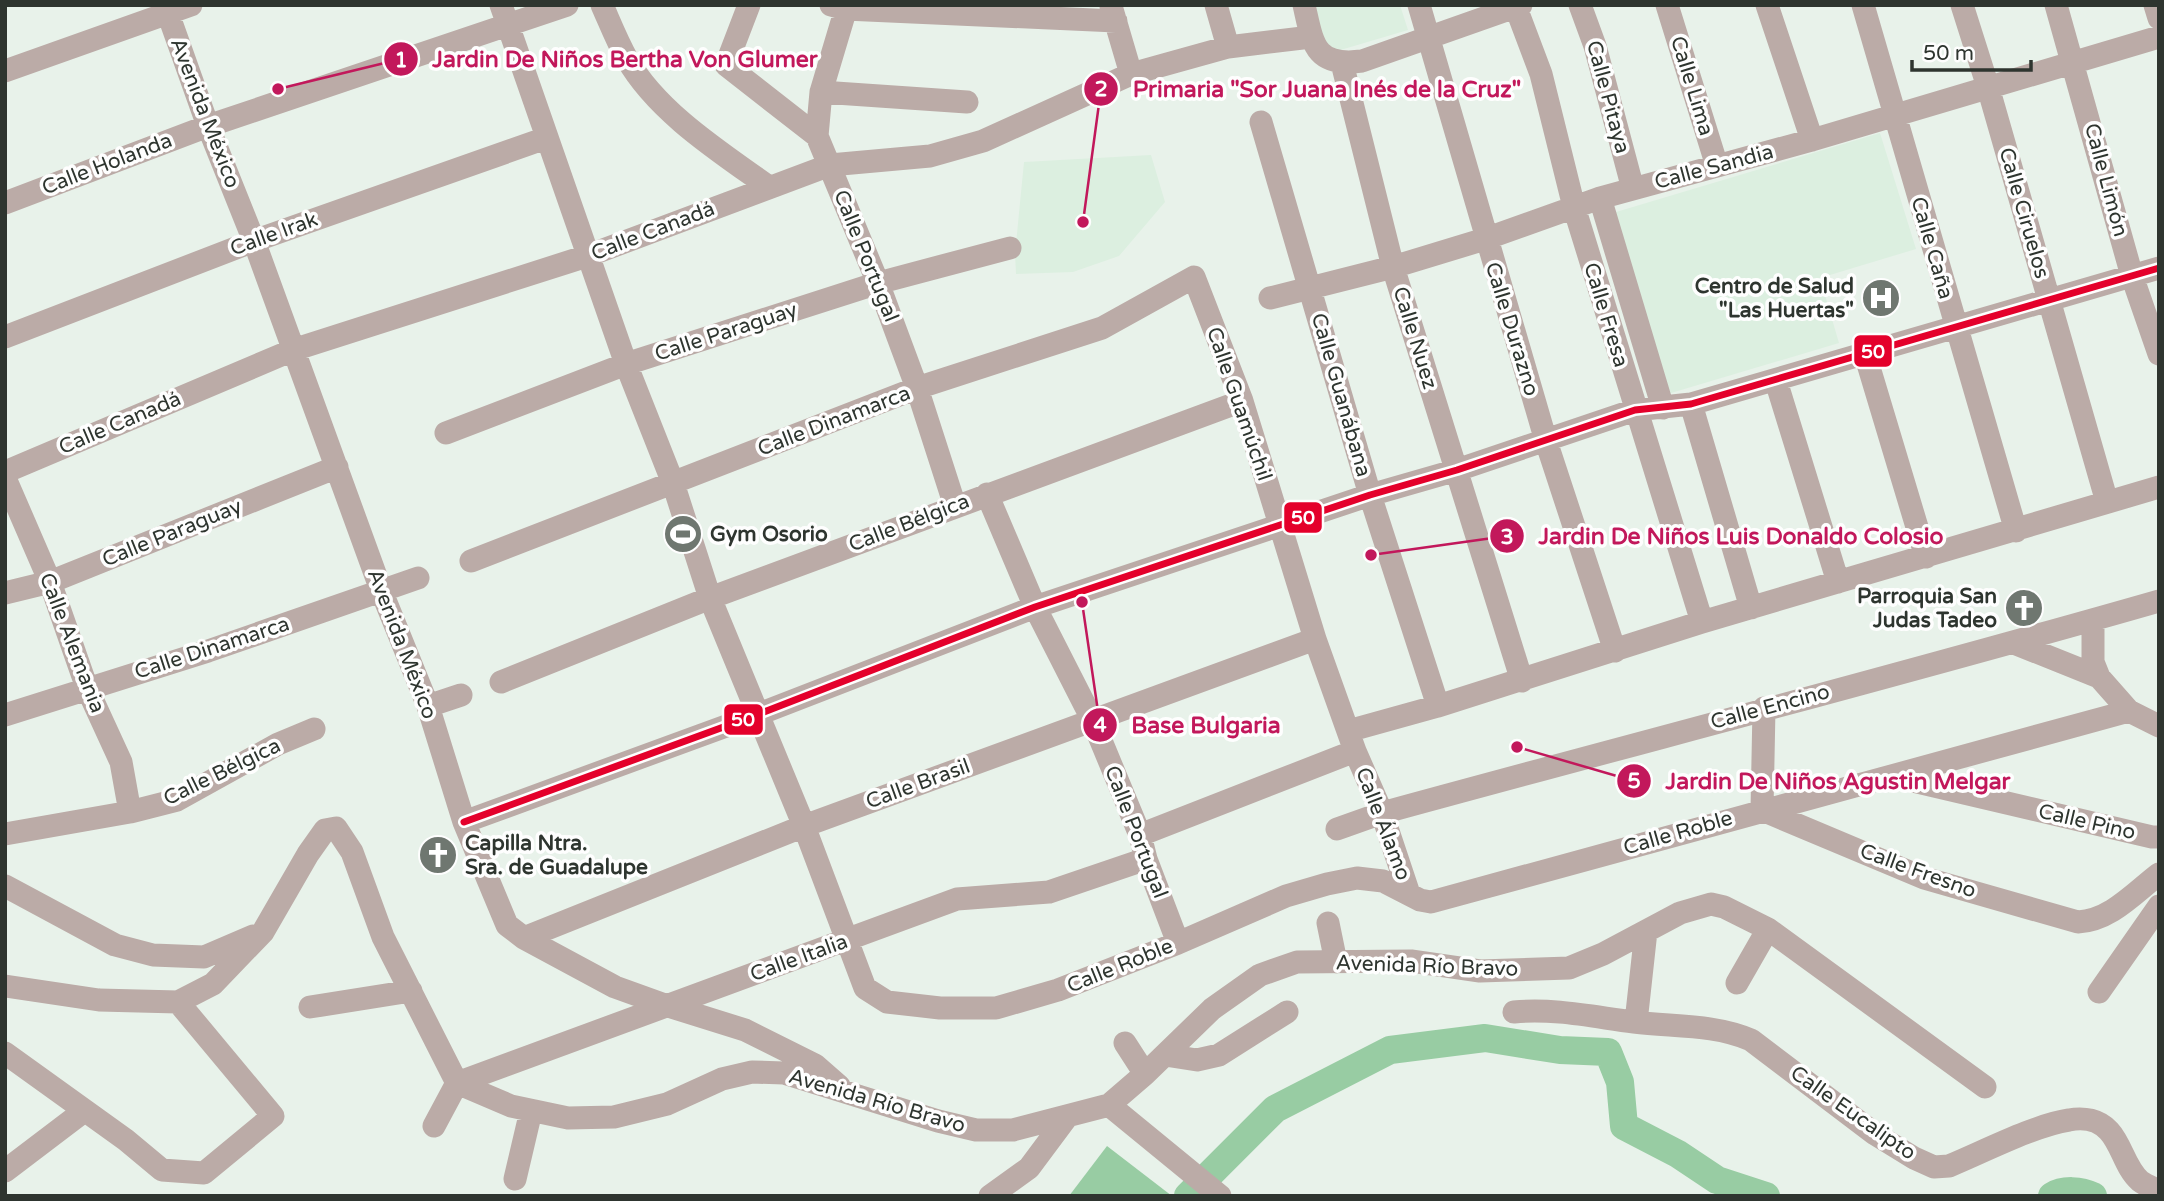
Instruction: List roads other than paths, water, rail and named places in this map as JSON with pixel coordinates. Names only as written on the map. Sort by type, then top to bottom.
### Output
[{"type":"street","points":[[5,71],[166,9],[191,5]]},
{"type":"street","name":"Calle Holanda","points":[[5,203],[505,15],[567,5]]},
{"type":"street","points":[[601,5],[628,61],[661,102],[708,143],[769,187]]},
{"type":"street","points":[[749,5],[726,65],[817,136]]},
{"type":"street","points":[[1216,5],[1228,47]]},
{"type":"street","points":[[1304,5],[1315,47],[1324,56],[1342,63]]},
{"type":"street","name":"Calle Durazno","points":[[1419,5],[1546,441],[1615,651]]},
{"type":"street","name":"Calle Pitaya","points":[[1580,5],[1595,46],[1633,189]]},
{"type":"street","name":"Calle Lima","points":[[1667,5],[1717,166]]},
{"type":"street","points":[[1767,5],[1812,141]]},
{"type":"street","name":"Calle Caña","points":[[1863,5],[2016,531]]},
{"type":"street","name":"Calle Ciruelos","points":[[1962,5],[2107,502]]},
{"type":"street","name":"Calle Limón","points":[[2056,5],[2132,276],[2159,354]]},
{"type":"street","points":[[2155,5],[2159,18]]},
{"type":"street","name":"Calle Fresa","points":[[1342,63],[1362,61],[1517,6],[1541,74],[1574,207],[1702,622]]},
{"type":"street","points":[[841,7],[1113,13],[1131,74]]},
{"type":"street","name":"Calle Portugal","points":[[841,7],[821,92],[817,136],[878,283],[917,388],[955,506]]},
{"type":"street","name":"Avenida México","points":[[166,9],[381,590],[428,706],[464,822],[507,925],[524,938],[615,987],[745,1030],[815,1065],[847,1093]]},
{"type":"street","points":[[505,15],[587,256],[673,483],[710,598],[804,826],[846,941]]},
{"type":"street","name":"Calle Canadá","points":[[5,472],[293,350],[587,256],[830,165],[930,156],[983,141],[1131,74],[1228,47],[1311,37]]},
{"type":"street","name":"Calle Sandia","points":[[1270,298],[1393,267],[1485,239],[1600,198],[1812,141],[2159,37]]},
{"type":"street","name":"Calle Nuez","points":[[1342,63],[1393,267],[1522,681]]},
{"type":"street","points":[[821,92],[967,102]]},
{"type":"street","name":"Calle Guanábana","points":[[1261,122],[1370,495],[1438,706]]},
{"type":"street","name":"Calle Irak","points":[[5,337],[254,241],[545,138]]},
{"type":"street","points":[[1600,198],[1663,408]]},
{"type":"street","name":"Calle Paraguay","points":[[446,433],[626,364],[878,283],[1010,248]]},
{"type":"street","points":[[464,822],[759,714],[1035,607],[1370,495],[1457,470],[1635,410],[1691,404],[1776,381],[2159,268]]},
{"type":"street","name":"Calle Dinamarca","points":[[471,561],[917,388],[1102,328],[1194,276]]},
{"type":"street","name":"Calle Guamúchil","points":[[1194,276],[1242,401],[1315,639],[1352,741]]},
{"type":"street","points":[[1618,354],[1644,345]]},
{"type":"street","points":[[1865,354],[1926,557]]},
{"type":"street","points":[[1776,381],[1839,582]]},
{"type":"street","name":"Calle Bélgica","points":[[500,682],[710,598],[1242,401]]},
{"type":"street","points":[[1691,404],[1751,608]]},
{"type":"street","name":"Calle Paraguay","points":[[5,593],[50,582],[337,467]]},
{"type":"street","name":"Calle Alemania","points":[[5,478],[50,582],[87,688],[121,762],[130,812]]},
{"type":"street","points":[[1140,835],[1438,706],[1702,622],[2159,487]]},
{"type":"street","name":"Calle Portugal","points":[[987,494],[1035,607],[1092,719],[1140,835],[1146,859],[1178,943]]},
{"type":"street","name":"Calle Dinamarca","points":[[5,715],[208,651],[418,578]]},
{"type":"street","name":"Calle Encino","points":[[1337,829],[1382,813],[1764,708],[2014,643],[2159,601]]},
{"type":"street","points":[[2093,620],[2093,662],[2099,677],[2129,711],[2159,726]]},
{"type":"street","name":"Calle Brasil","points":[[524,938],[804,826],[1315,639]]},
{"type":"street","points":[[2014,643],[2099,677]]},
{"type":"street","points":[[428,706],[461,695]]},
{"type":"street","points":[[1762,810],[1764,708]]},
{"type":"street","name":"Calle Roble","points":[[846,941],[865,988],[887,1002],[940,1008],[996,1008],[1058,990],[1178,943],[1286,896],[1337,882],[1357,878],[1383,881],[1420,898],[1892,776],[2129,711]]},
{"type":"street","name":"Calle Bélgica","points":[[5,834],[130,812],[177,800],[278,744],[314,729]]},
{"type":"street","name":"Calle Álamo","points":[[1352,741],[1420,898]]},
{"type":"street","name":"Calle Pino","points":[[1892,776],[2159,837]]},
{"type":"street","name":"Calle Fresno","points":[[1762,810],[1924,878],[2078,922],[2091,921],[2117,909],[2159,874]]},
{"type":"street","points":[[5,986],[99,1000],[178,1002],[213,984],[263,932],[319,838],[325,830],[336,828],[352,852],[383,937],[457,1083],[434,1126]]},
{"type":"street","name":"Calle Italia","points":[[457,1083],[957,899],[1049,891],[1146,859]]},
{"type":"street","points":[[5,886],[115,945],[153,956],[204,957],[263,932]]},
{"type":"street","name":"Avenida Río Bravo","points":[[457,1083],[511,1106],[531,1111],[568,1118],[614,1117],[667,1104],[722,1079],[752,1072],[784,1073],[938,1121],[976,1130],[1013,1130],[1109,1105],[1212,1009],[1260,975],[1297,962],[1411,961],[1480,971],[1569,968],[1603,954],[1680,912],[1711,904],[1724,907],[1768,929]]},
{"type":"street","points":[[2099,992],[2159,906]]},
{"type":"street","points":[[1328,923],[1336,962]]},
{"type":"street","points":[[1737,983],[1768,929],[1985,1087]]},
{"type":"street","points":[[1636,1022],[1646,931]]},
{"type":"street","points":[[310,1007],[411,991]]},
{"type":"street","points":[[5,1053],[126,1140],[162,1170],[204,1173],[273,1116],[178,1002]]},
{"type":"street","name":"Calle Eucalipto","points":[[1514,1012],[1539,1010],[1729,1030],[1751,1040],[1875,1134],[1934,1167],[1949,1166],[2048,1125],[2070,1119],[2087,1119],[2102,1124],[2116,1139],[2138,1180],[2159,1191]]},
{"type":"street","points":[[1165,1055],[1197,1060],[1219,1055],[1287,1012]]},
{"type":"street","points":[[1125,1043],[1145,1074]]},
{"type":"street","points":[[1109,1105],[1220,1196]]},
{"type":"street","points":[[5,1171],[84,1111]]},
{"type":"street","points":[[515,1179],[531,1111]]},
{"type":"street","points":[[990,1196],[1029,1168],[1067,1117]]},
{"type":"waterway","points":[[1188,1196],[1275,1109],[1390,1050],[1485,1038],[1560,1050],[1608,1052],[1620,1082],[1624,1126],[1678,1154],[1717,1180],[1766,1196]]},
{"type":"waterway","points":[[2052,1196],[2072,1191],[2093,1196]]},
{"type":"place","name":"Jardin De Niños Bertha Von Glumer","points":[[278,89]]},
{"type":"place","name":"Primaria \"Sor Juana Inés de la Cruz\"","points":[[1083,222]]},
{"type":"place","name":"Centro de Salud \"Las Huertas\"","points":[[1881,298]]},
{"type":"place","name":"Gym Osorio","points":[[683,534]]},
{"type":"place","name":"Jardin De Niños Luis Donaldo Colosio","points":[[1371,555]]},
{"type":"place","name":"Base Bulgaria","points":[[1082,602]]},
{"type":"place","name":"Parroquia San Judas Tadeo","points":[[2024,608]]},
{"type":"place","name":"Jardin De Niños Agustin Melgar","points":[[1517,747]]},
{"type":"place","name":"Capilla Ntra. Sra. de Guadalupe","points":[[438,855]]}]
